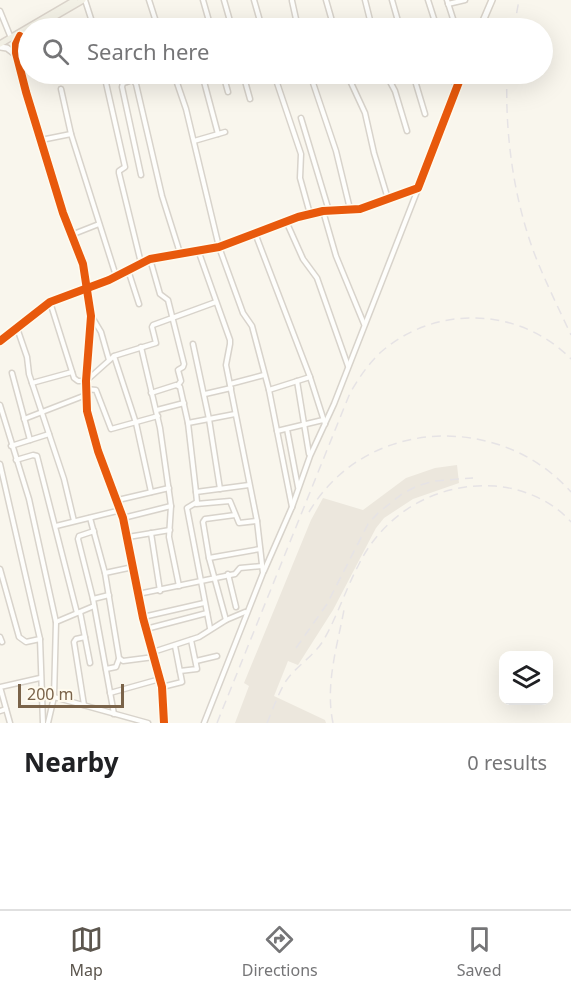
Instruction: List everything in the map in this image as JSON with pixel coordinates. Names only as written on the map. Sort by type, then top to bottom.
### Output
[{"type":"main road","points":[[46,18],[75,0]]},
{"type":"main road","points":[[52,18],[84,0]]},
{"type":"main road","points":[[14,38],[18,36]]},
{"type":"main road","points":[[0,46],[18,36]]},
{"type":"street","points":[[84,0],[90,18]]},
{"type":"street","points":[[149,0],[155,18]]},
{"type":"street","points":[[203,0],[208,18]]},
{"type":"street","points":[[224,0],[229,18]]},
{"type":"street","points":[[254,0],[259,18]]},
{"type":"street","points":[[326,0],[331,18]]},
{"type":"street","points":[[365,0],[370,18]]},
{"type":"street","points":[[392,0],[397,18]]},
{"type":"street","points":[[428,0],[434,18]]},
{"type":"street","points":[[453,18],[448,2],[465,0]]},
{"type":"street","points":[[484,18],[492,0]]},
{"type":"street","points":[[292,1],[296,18]]},
{"type":"street","points":[[0,11],[14,38],[18,61]]},
{"type":"street","points":[[0,46],[10,50],[17,58]]},
{"type":"street","points":[[25,84],[71,235],[83,264],[91,316],[86,381],[87,411],[98,451],[118,500],[128,537],[142,618],[162,687],[164,723]]},
{"type":"street","points":[[106,84],[125,167],[119,172],[141,263]]},
{"type":"street","points":[[123,84],[141,175]]},
{"type":"street","points":[[136,84],[162,196],[180,253]]},
{"type":"street","points":[[177,84],[186,109],[219,247],[243,313],[252,326],[268,390],[292,507]]},
{"type":"street","points":[[205,84],[218,134]]},
{"type":"street","points":[[226,84],[228,92]]},
{"type":"street","points":[[245,84],[249,99]]},
{"type":"street","points":[[277,84],[301,154],[300,178],[310,214]]},
{"type":"street","points":[[313,84],[336,151],[350,209]]},
{"type":"street","points":[[352,84],[365,112],[388,200]]},
{"type":"street","points":[[391,84],[407,130]]},
{"type":"street","points":[[416,84],[425,114]]},
{"type":"street","points":[[204,723],[246,612],[292,507],[310,456],[348,366],[457,84]]},
{"type":"street","points":[[61,89],[71,134],[116,276]]},
{"type":"street","points":[[301,118],[336,256],[364,325]]},
{"type":"street","points":[[194,141],[225,132]]},
{"type":"street","points":[[41,140],[71,134]]},
{"type":"street","points":[[0,341],[50,303],[116,276],[150,259],[219,247],[286,221],[326,211],[360,209],[418,188]]},
{"type":"street","points":[[286,221],[303,259],[317,278],[348,366]]},
{"type":"street","points":[[71,235],[99,224]]},
{"type":"street","points":[[255,233],[310,378],[324,423]]},
{"type":"street","points":[[198,250],[231,344],[226,365],[257,521],[263,573]]},
{"type":"street","points":[[150,259],[160,294],[167,298],[184,364],[178,370],[181,381],[178,386],[151,393]]},
{"type":"street","points":[[128,270],[139,304]]},
{"type":"street","points":[[50,303],[76,381],[86,381],[114,356],[141,346],[154,344],[156,341],[152,326],[216,302]]},
{"type":"street","points":[[91,316],[102,332],[109,360]]},
{"type":"street","points":[[17,328],[74,521]]},
{"type":"street","points":[[194,344],[205,394],[220,489]]},
{"type":"street","points":[[141,346],[157,413],[169,488],[170,546],[179,586]]},
{"type":"street","points":[[114,356],[136,423],[151,492]]},
{"type":"street","points":[[32,383],[72,372]]},
{"type":"street","points":[[12,373],[30,440]]},
{"type":"street","points":[[205,394],[264,375]]},
{"type":"street","points":[[268,390],[310,378]]},
{"type":"street","points":[[297,381],[310,456]]},
{"type":"street","points":[[178,386],[188,423],[196,504]]},
{"type":"street","points":[[24,420],[86,392],[96,390],[109,428],[113,429],[136,423],[184,403]]},
{"type":"street","points":[[0,405],[29,499],[56,622],[54,697],[48,723]]},
{"type":"street","points":[[188,423],[235,414]]},
{"type":"street","points":[[277,431],[306,424],[324,423]]},
{"type":"street","points":[[287,429],[298,488]]},
{"type":"street","points":[[11,446],[50,434]]},
{"type":"street","points":[[16,460],[36,455],[79,613],[90,663]]},
{"type":"street","points":[[0,464],[40,639],[43,723]]},
{"type":"street","points":[[196,492],[249,484]]},
{"type":"street","points":[[118,500],[169,488]]},
{"type":"street","points":[[210,628],[187,511],[188,506],[230,501],[239,523],[257,521]]},
{"type":"street","points":[[123,518],[171,506]]},
{"type":"street","points":[[56,526],[121,510]]},
{"type":"street","points":[[226,620],[209,558],[204,520],[235,515]]},
{"type":"street","points":[[90,518],[105,573],[119,658],[117,666],[106,669]]},
{"type":"street","points":[[128,537],[170,530]]},
{"type":"street","points":[[94,531],[78,539],[95,606],[114,714]]},
{"type":"street","points":[[151,533],[160,591]]},
{"type":"street","points":[[209,558],[260,549]]},
{"type":"street","points":[[138,594],[236,574],[240,568],[262,566]]},
{"type":"street","points":[[105,573],[133,567]]},
{"type":"street","points":[[0,568],[19,637],[26,642],[40,639]]},
{"type":"street","points":[[228,574],[236,607]]},
{"type":"street","points":[[93,599],[109,595]]},
{"type":"street","points":[[142,618],[204,603]]},
{"type":"street","points":[[56,622],[95,606]]},
{"type":"street","points":[[119,658],[123,661],[154,655],[199,637],[210,628],[246,612]]},
{"type":"street","points":[[146,629],[207,613]]},
{"type":"street","points":[[0,637],[2,642]]},
{"type":"street","points":[[84,705],[74,642],[76,639],[85,637]]},
{"type":"street","points":[[180,671],[197,667],[191,640]]},
{"type":"street","points":[[162,687],[182,681],[174,646]]},
{"type":"street","points":[[196,661],[217,656]]},
{"type":"street","points":[[10,723],[0,687],[40,678]]},
{"type":"street","points":[[110,693],[160,679]]},
{"type":"street","points":[[54,697],[148,723]]},
{"type":"street","points":[[0,711],[6,709]]},
{"type":"shaded area","points":[[457,465],[459,483],[413,499],[384,518],[376,528],[333,610],[298,665],[288,661],[274,696],[325,720],[326,723],[235,723],[249,686],[244,683],[311,520],[323,498],[363,510],[406,478],[435,468]]},
{"type":"railway","points":[[516,18],[519,0]]},
{"type":"railway","points":[[507,84],[509,141],[520,207],[537,261],[571,335]]},
{"type":"railway","points":[[217,723],[350,393],[376,357],[403,336],[427,326],[452,319],[478,318],[503,321],[528,329],[550,342],[571,359]]},
{"type":"railway","points":[[309,512],[333,481],[364,458],[398,443],[434,436],[472,438],[508,448],[542,466],[571,492]]},
{"type":"railway","points":[[296,648],[327,604],[368,524],[378,513],[402,494],[417,486],[434,481],[473,478]]},
{"type":"railway","points":[[267,723],[286,681],[323,641],[353,575],[369,547],[382,531],[414,505],[452,490],[473,486],[505,487],[546,502],[571,522]]},
{"type":"railway","points":[[333,723],[331,680],[344,610]]},
{"type":"cycle path","points":[[18,40],[16,44],[18,61]]},
{"type":"cycle path","points":[[24,84],[63,213],[83,264],[91,316],[86,381],[87,411],[98,451],[123,518],[143,618],[162,687],[164,723]]},
{"type":"cycle path","points":[[0,341],[50,302],[109,280],[150,259],[219,247],[298,217],[323,211],[360,209],[418,188],[458,84]]}]
